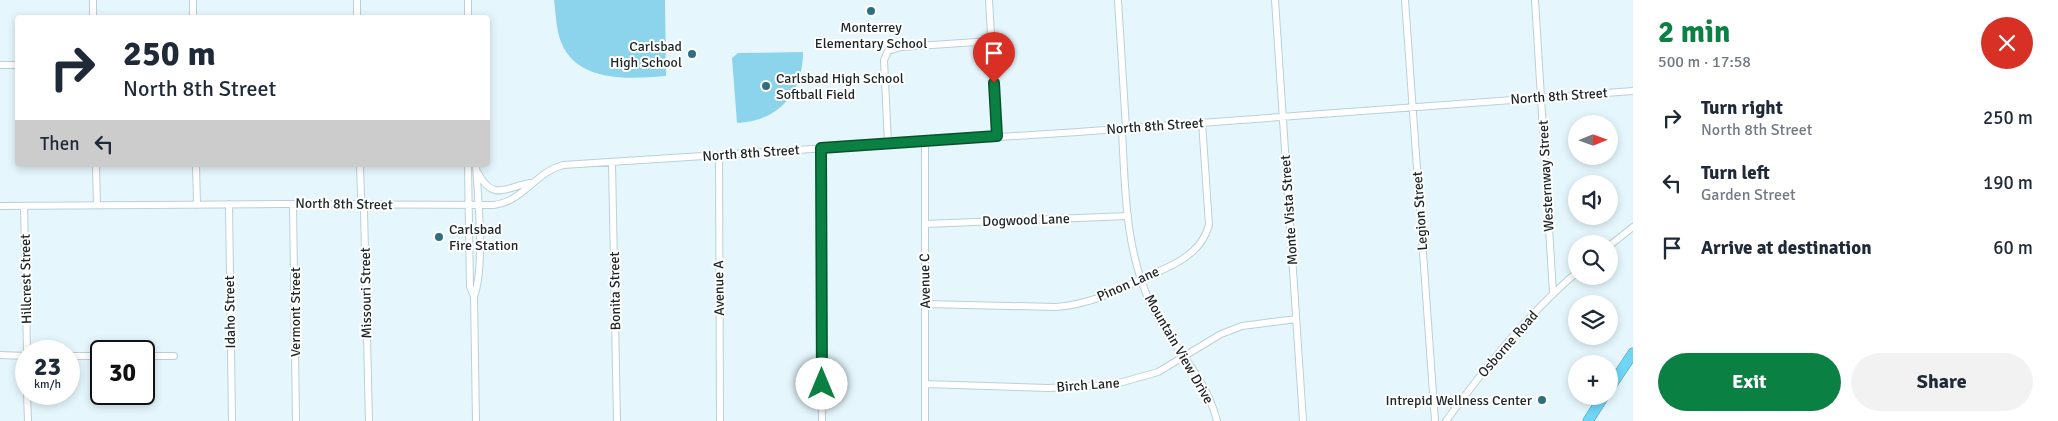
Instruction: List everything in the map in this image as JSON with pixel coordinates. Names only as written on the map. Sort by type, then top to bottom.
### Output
[{"type":"highway","points":[[1618,376],[1633,353]]},
{"type":"highway","points":[[1588,421],[1598,405]]},
{"type":"street","points":[[93,0],[93,15]]},
{"type":"street","points":[[193,0],[193,15]]},
{"type":"street","points":[[357,0],[357,15]]},
{"type":"street","points":[[468,0],[468,15]]},
{"type":"street","points":[[989,0],[997,136]]},
{"type":"street","name":"Mountain View Drive","points":[[1118,0],[1128,216],[1131,242],[1141,279],[1156,314],[1208,394],[1217,421]]},
{"type":"street","name":"Monte Vista Street","points":[[1275,0],[1303,421]]},
{"type":"street","name":"Legion Street","points":[[1405,0],[1435,421]]},
{"type":"street","name":"Westernway Street","points":[[1535,0],[1554,293]]},
{"type":"street","points":[[888,143],[884,60],[888,50],[902,47],[992,41]]},
{"type":"street","points":[[0,65],[15,66]]},
{"type":"street","name":"North 8th Street","points":[[0,206],[362,204],[478,206],[504,203],[518,196],[531,183],[553,168],[563,165],[1124,128],[1633,91]]},
{"type":"street","name":"Pinon Lane","points":[[925,304],[1066,306],[1102,297],[1188,255],[1207,233],[1209,207],[1202,122]]},
{"type":"street","name":"Avenue C","points":[[925,140],[925,421]]},
{"type":"street","points":[[821,148],[822,421]]},
{"type":"street","name":"Avenue A","points":[[720,155],[720,421]]},
{"type":"street","name":"Bonita Street","points":[[612,162],[617,421]]},
{"type":"street","points":[[96,167],[97,205]]},
{"type":"street","points":[[196,167],[197,204]]},
{"type":"street","name":"Missouri Street","points":[[360,167],[364,211],[369,421]]},
{"type":"street","points":[[468,167],[470,287],[474,296]]},
{"type":"street","points":[[476,167],[487,187],[496,190],[507,190],[531,183]]},
{"type":"street","points":[[476,167],[478,206],[478,286],[474,296],[476,421]]},
{"type":"street","name":"Idaho Street","points":[[229,204],[232,421]]},
{"type":"street","name":"Vermont Street","points":[[293,204],[296,421]]},
{"type":"street","name":"Hillcrest Street","points":[[24,206],[27,340]]},
{"type":"street","name":"Dogwood Lane","points":[[925,224],[1128,216]]},
{"type":"street","points":[[1618,239],[1633,227]]},
{"type":"street","name":"Osborne Road","points":[[1446,421],[1509,340],[1568,280]]},
{"type":"street","name":"Birch Lane","points":[[925,384],[1048,388],[1106,386],[1147,376],[1221,334],[1242,326],[1296,319]]},
{"type":"street","points":[[0,355],[15,356]]},
{"type":"street","points":[[155,356],[174,356]]},
{"type":"street","points":[[27,405],[28,421]]},
{"type":"shaded area","points":[[554,0],[665,0],[666,76],[637,78],[606,76],[592,72],[579,65],[569,55],[559,37]]},
{"type":"shaded area","name":"Carlsbad High School Softball Field","points":[[803,52],[799,80],[786,102],[765,117],[737,123],[732,58],[738,53]]},
{"type":"place","name":"Monterrey Elementary School","points":[[871,11]]},
{"type":"place","name":"Carlsbad High School","points":[[692,54]]},
{"type":"place","name":"Carlsbad High School Softball Field","points":[[766,86]]},
{"type":"place","name":"Carlsbad Fire Station","points":[[439,237]]},
{"type":"place","name":"Intrepid Wellness Center","points":[[1542,400]]},
{"type":"route","points":[[822,384],[821,148],[997,136],[994,83]]}]
